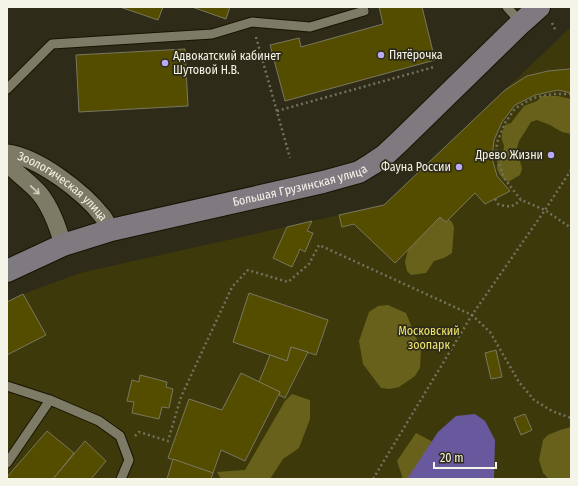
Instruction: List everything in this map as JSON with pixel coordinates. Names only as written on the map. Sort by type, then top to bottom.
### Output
[{"type":"main road","name":"Большая Грузинская улица","points":[[7,271],[63,245],[111,230],[323,182],[359,172],[384,156],[521,23],[546,15]]},
{"type":"street","name":"Зоологическая улица","points":[[7,153],[32,161],[72,186],[102,216],[111,230]]},
{"type":"street","name":"Зоологическая улица","points":[[7,163],[39,193],[56,220],[63,245]]},
{"type":"lane","points":[[7,89],[52,44],[212,34],[252,22],[310,27],[364,11],[363,7]]},
{"type":"lane","points":[[506,7],[521,23]]},
{"type":"lane","points":[[7,386],[50,400],[99,421],[120,436],[129,460],[122,479]]},
{"type":"lane","points":[[7,463],[10,453],[50,400]]},
{"type":"path","points":[[546,15],[556,31]]},
{"type":"path","points":[[252,22],[290,158]]},
{"type":"path","points":[[277,111],[434,67]]},
{"type":"path","points":[[571,94],[554,94],[534,98],[519,106],[504,123],[496,146],[497,158],[504,178],[522,200],[545,210],[571,228]]},
{"type":"path","points":[[373,479],[472,315],[571,170]]},
{"type":"path","points":[[495,199],[498,204],[507,207],[513,206],[522,200]]},
{"type":"path","points":[[124,448],[139,432],[168,441],[182,397],[232,287],[248,270],[288,282],[309,264],[319,245],[472,315],[490,332],[519,382],[534,400],[552,411],[571,418]]},
{"type":"green space","name":"Московский зоопарк","points":[[571,27],[571,479],[7,479],[7,301],[80,273],[384,205]]},
{"type":"shaded area","points":[[542,96],[558,96],[571,99],[571,134],[562,132],[537,120],[531,122],[519,141],[517,148],[522,169],[520,175],[508,182],[500,175],[497,169],[499,158],[504,148],[502,132],[505,125],[511,123],[524,106],[537,101]]},
{"type":"shaded area","points":[[444,215],[452,222],[454,227],[452,253],[444,258],[434,261],[426,273],[411,275],[407,271],[405,262],[412,233],[419,226]]},
{"type":"shaded area","points":[[388,305],[406,313],[421,349],[420,368],[415,376],[399,387],[390,389],[381,388],[363,364],[359,341],[369,312],[378,306]]},
{"type":"shaded area","points":[[292,394],[310,400],[310,419],[299,448],[283,459],[270,479],[221,479],[217,472],[245,470],[285,401]]},
{"type":"shaded area","points":[[475,414],[485,421],[495,440],[494,479],[407,479],[438,432],[456,416]]},
{"type":"shaded area","points":[[571,427],[571,479],[549,479],[543,473],[539,460],[543,440],[548,435]]},
{"type":"shaded area","points":[[416,433],[433,442],[429,479],[403,479],[397,461]]},
{"type":"building","points":[[120,7],[163,7],[158,20]]},
{"type":"building","points":[[192,7],[230,7],[226,19]]},
{"type":"building","points":[[379,7],[422,7],[435,60],[285,101],[270,45],[299,38],[301,47],[383,24]]},
{"type":"building","points":[[185,49],[188,106],[79,112],[76,55]]},
{"type":"building","name":"Фауна России","points":[[571,69],[571,93],[558,90],[535,95],[515,105],[502,122],[494,140],[492,158],[497,176],[510,191],[485,204],[475,193],[446,222],[440,217],[395,263],[354,224],[342,227],[339,215],[384,205],[505,90],[527,76],[548,71]]},
{"type":"building","points":[[312,221],[307,231],[313,233],[305,252],[300,249],[292,267],[273,258],[287,227]]},
{"type":"building","points":[[249,293],[328,320],[316,355],[291,347],[287,361],[233,342]]},
{"type":"building","points":[[23,294],[46,335],[7,355],[7,302]]},
{"type":"building","points":[[291,347],[308,352],[285,398],[279,395],[280,392],[259,382],[270,355],[287,361]]},
{"type":"building","points":[[496,350],[502,377],[491,379],[485,353]]},
{"type":"building","points":[[241,373],[280,392],[245,461],[221,450],[213,473],[168,458],[189,399],[222,410]]},
{"type":"building","points":[[140,375],[167,382],[166,387],[173,389],[169,408],[162,407],[159,419],[132,413],[134,402],[127,401],[132,380],[139,382]]},
{"type":"building","points":[[525,414],[532,430],[521,435],[514,418]]},
{"type":"building","points":[[47,431],[74,453],[53,479],[7,479],[7,477]]},
{"type":"building","points":[[85,441],[106,461],[91,479],[53,479]]},
{"type":"building","points":[[173,459],[213,473],[211,479],[167,479]]},
{"type":"place","name":"Пятёрочка","points":[[381,55]]},
{"type":"place","name":"Адвокатский кабинет Шутовой Н.В.","points":[[165,63]]},
{"type":"place","name":"Древо Жизни","points":[[551,155]]},
{"type":"place","name":"Фауна России","points":[[459,167]]}]
